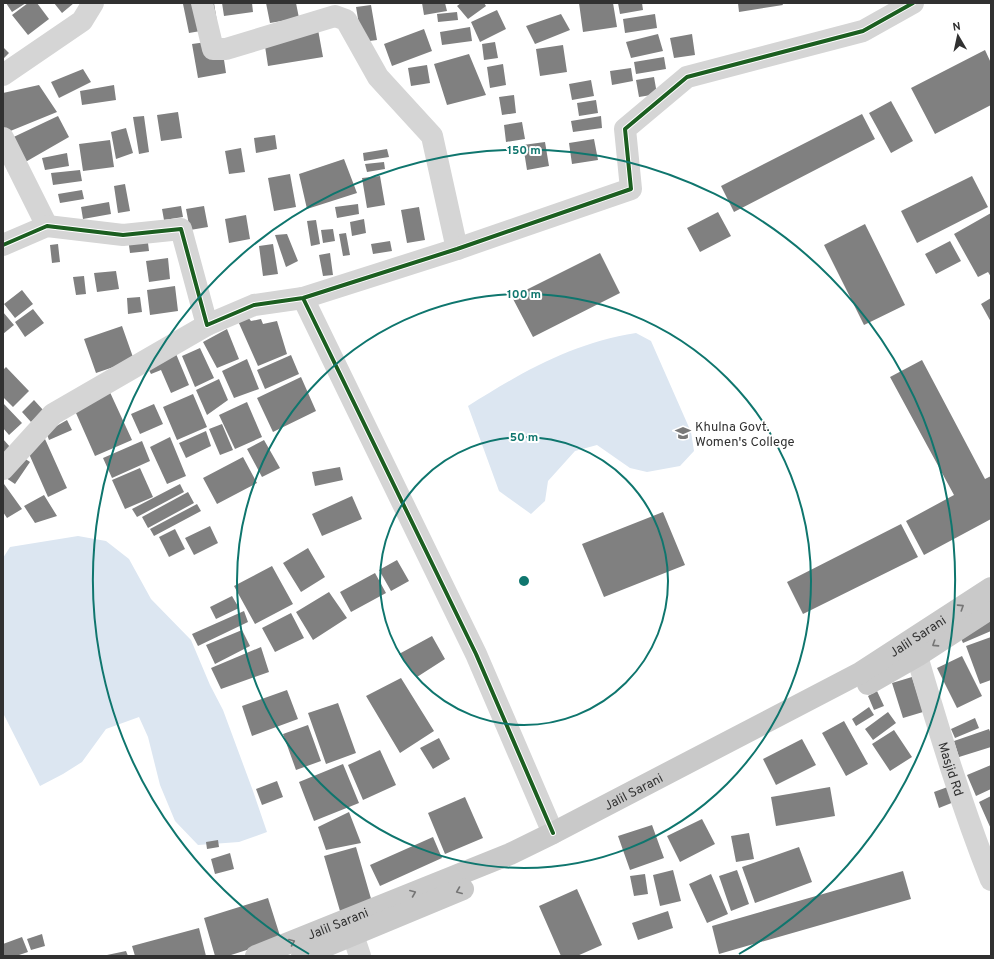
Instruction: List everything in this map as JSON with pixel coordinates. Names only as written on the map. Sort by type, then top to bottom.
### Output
[{"type":"main road","name":"Jalil Sarani","points":[[256,956],[510,854],[553,834],[860,673],[991,588]]},
{"type":"main road","name":"Jalil Sarani","points":[[302,956],[516,867],[868,684],[917,656],[991,608]]},
{"type":"street","points":[[3,76],[82,21],[93,3]]},
{"type":"street","points":[[202,3],[213,49],[226,49],[335,16],[346,20],[378,76],[432,136],[457,249]]},
{"type":"street","points":[[3,469],[53,414],[207,325],[254,305],[303,298],[457,249],[631,189],[625,129],[687,77],[863,31],[913,3]]},
{"type":"street","points":[[3,138],[47,226]]},
{"type":"street","points":[[3,245],[47,226],[123,235],[181,229],[207,325]]},
{"type":"street","points":[[303,298],[476,654],[553,834]]},
{"type":"street","name":"Masjid Rd","points":[[917,656],[976,842],[991,880]]},
{"type":"street","points":[[353,935],[360,956]]},
{"type":"shaded area","points":[[636,333],[651,341],[691,432],[694,451],[680,466],[647,472],[630,468],[597,445],[575,451],[548,481],[545,501],[531,514],[499,491],[468,406],[548,360],[590,344]]},
{"type":"shaded area","points":[[78,536],[106,541],[129,559],[151,599],[191,640],[210,685],[223,710],[267,832],[239,842],[198,845],[175,821],[160,785],[148,737],[139,717],[106,729],[82,762],[40,786],[3,713],[3,558],[10,547]]},
{"type":"building","points":[[6,3],[26,3],[12,12]]},
{"type":"building","points":[[28,3],[37,3],[49,19],[28,35],[12,15]]},
{"type":"building","points":[[54,3],[74,3],[62,13]]},
{"type":"building","points":[[214,3],[218,28],[189,33],[183,4]]},
{"type":"building","points":[[222,3],[252,3],[253,12],[224,16]]},
{"type":"building","points":[[266,3],[296,3],[299,18],[270,23]]},
{"type":"building","points":[[422,3],[445,3],[447,11],[424,15]]},
{"type":"building","points":[[461,3],[484,3],[486,6],[468,19],[457,6]]},
{"type":"building","points":[[579,3],[613,3],[617,27],[583,32]]},
{"type":"building","points":[[618,3],[642,3],[643,10],[620,14]]},
{"type":"building","points":[[738,3],[782,3],[783,5],[739,12]]},
{"type":"building","points":[[371,5],[377,40],[362,42],[356,7]]},
{"type":"building","points":[[497,10],[506,29],[480,42],[471,22]]},
{"type":"building","points":[[457,12],[458,20],[438,22],[437,14]]},
{"type":"building","points":[[561,14],[570,30],[535,44],[526,26]]},
{"type":"building","points":[[655,14],[657,28],[625,33],[623,19]]},
{"type":"building","points":[[317,24],[323,57],[268,66],[263,33]]},
{"type":"building","points":[[470,27],[472,41],[442,45],[440,32]]},
{"type":"building","points":[[424,29],[432,51],[392,66],[384,44]]},
{"type":"building","points":[[658,34],[663,51],[631,58],[626,42]]},
{"type":"building","points":[[692,34],[695,55],[674,58],[670,38]]},
{"type":"building","points":[[221,40],[226,73],[198,78],[192,44]]},
{"type":"building","points":[[495,42],[498,58],[484,60],[482,44]]},
{"type":"building","points":[[563,45],[567,72],[540,76],[536,49]]},
{"type":"building","points":[[3,47],[9,53],[3,59]]},
{"type":"building","points":[[985,50],[991,63],[991,105],[935,134],[911,88]]},
{"type":"building","points":[[469,54],[486,95],[447,105],[434,64]]},
{"type":"building","points":[[664,57],[666,69],[636,74],[634,62]]},
{"type":"building","points":[[503,64],[506,85],[490,88],[487,67]]},
{"type":"building","points":[[427,65],[430,83],[411,86],[408,68]]},
{"type":"building","points":[[631,68],[633,81],[612,85],[610,71]]},
{"type":"building","points":[[83,69],[91,82],[59,98],[51,82]]},
{"type":"building","points":[[654,77],[657,94],[639,97],[636,80]]},
{"type":"building","points":[[591,80],[594,96],[572,100],[569,84]]},
{"type":"building","points":[[39,85],[57,112],[3,134],[3,93]]},
{"type":"building","points":[[114,85],[116,100],[82,105],[80,91]]},
{"type":"building","points":[[514,95],[516,113],[502,115],[499,97]]},
{"type":"building","points":[[596,100],[598,113],[579,116],[577,103]]},
{"type":"building","points":[[891,101],[913,141],[891,153],[869,113]]},
{"type":"building","points":[[178,112],[182,138],[161,141],[157,115]]},
{"type":"building","points":[[862,114],[875,139],[734,212],[721,186]]},
{"type":"building","points":[[58,116],[69,137],[8,172],[3,142]]},
{"type":"building","points":[[144,116],[149,152],[139,154],[133,117]]},
{"type":"building","points":[[601,116],[602,128],[573,132],[571,121]]},
{"type":"building","points":[[522,122],[525,139],[506,142],[504,125]]},
{"type":"building","points":[[126,128],[133,153],[116,159],[111,132]]},
{"type":"building","points":[[275,135],[277,149],[256,153],[254,138]]},
{"type":"building","points":[[594,139],[598,160],[572,164],[569,143]]},
{"type":"building","points":[[110,140],[114,167],[83,171],[79,144]]},
{"type":"building","points":[[545,142],[549,166],[527,170],[523,145]]},
{"type":"building","points":[[241,148],[245,172],[229,174],[225,151]]},
{"type":"building","points":[[387,149],[389,157],[364,161],[363,153]]},
{"type":"building","points":[[67,153],[69,166],[45,170],[42,158]]},
{"type":"building","points":[[344,159],[357,193],[307,209],[299,174]]},
{"type":"building","points":[[384,162],[385,169],[367,172],[365,164]]},
{"type":"building","points":[[80,170],[82,181],[53,185],[51,173]]},
{"type":"building","points":[[290,174],[296,207],[274,211],[268,178]]},
{"type":"building","points":[[380,176],[385,205],[367,208],[362,178]]},
{"type":"building","points":[[972,176],[988,207],[917,243],[901,211]]},
{"type":"building","points":[[125,184],[130,211],[118,213],[114,186]]},
{"type":"building","points":[[82,190],[84,199],[60,203],[58,194]]},
{"type":"building","points":[[109,202],[111,214],[83,219],[81,207]]},
{"type":"building","points":[[358,204],[359,214],[337,218],[335,207]]},
{"type":"building","points":[[181,206],[183,217],[164,220],[162,209]]},
{"type":"building","points":[[204,206],[208,227],[190,230],[186,209]]},
{"type":"building","points":[[419,207],[425,240],[407,243],[401,210]]},
{"type":"building","points":[[718,212],[731,236],[700,252],[687,228]]},
{"type":"building","points":[[991,213],[991,277],[988,272],[978,277],[954,234]]},
{"type":"building","points":[[246,215],[250,239],[229,243],[225,219]]},
{"type":"building","points":[[364,219],[366,233],[352,236],[350,222]]},
{"type":"building","points":[[316,220],[320,244],[311,246],[307,221]]},
{"type":"building","points":[[865,224],[905,305],[864,325],[824,245]]},
{"type":"building","points":[[333,229],[335,241],[323,243],[321,230]]},
{"type":"building","points":[[346,233],[350,255],[343,256],[339,234]]},
{"type":"building","points":[[287,234],[298,261],[286,267],[275,235]]},
{"type":"building","points":[[147,235],[149,251],[130,253],[128,238]]},
{"type":"building","points":[[390,241],[392,251],[373,254],[371,244]]},
{"type":"building","points":[[950,241],[961,261],[936,274],[925,254]]},
{"type":"building","points":[[58,244],[60,262],[52,263],[50,245]]},
{"type":"building","points":[[273,244],[278,274],[263,276],[259,246]]},
{"type":"building","points":[[330,253],[333,275],[323,276],[319,255]]},
{"type":"building","points":[[600,253],[620,293],[533,337],[512,297]]},
{"type":"building","points":[[168,258],[170,279],[149,282],[146,261]]},
{"type":"building","points":[[116,271],[119,289],[97,292],[94,273]]},
{"type":"building","points":[[84,276],[86,294],[76,295],[73,277]]},
{"type":"building","points":[[175,286],[178,311],[150,315],[147,290]]},
{"type":"building","points":[[22,290],[33,304],[15,318],[4,304]]},
{"type":"building","points":[[140,297],[142,312],[128,314],[127,298]]},
{"type":"building","points":[[991,298],[991,322],[981,304]]},
{"type":"building","points":[[33,309],[44,323],[25,337],[15,322]]},
{"type":"building","points":[[3,312],[14,325],[3,334]]},
{"type":"building","points":[[248,317],[251,321],[261,319],[263,324],[277,321],[287,354],[258,366],[238,321]]},
{"type":"building","points":[[122,326],[134,360],[96,373],[84,339]]},
{"type":"building","points":[[227,329],[239,359],[217,368],[203,342]]},
{"type":"building","points":[[200,348],[214,378],[195,387],[182,356]]},
{"type":"building","points":[[174,349],[189,385],[171,393],[161,370],[151,374],[145,362]]},
{"type":"building","points":[[291,355],[299,374],[265,389],[257,370]]},
{"type":"building","points":[[247,359],[259,389],[234,398],[222,371]]},
{"type":"building","points":[[922,360],[985,479],[991,476],[991,519],[924,555],[906,521],[954,495],[890,377]]},
{"type":"building","points":[[6,367],[29,391],[13,407],[3,397],[3,370]]},
{"type":"building","points":[[301,377],[316,411],[273,432],[257,398]]},
{"type":"building","points":[[219,379],[228,400],[207,415],[196,390]]},
{"type":"building","points":[[108,388],[132,440],[95,456],[72,404]]},
{"type":"building","points":[[193,394],[207,427],[177,440],[163,407]]},
{"type":"building","points":[[34,400],[44,411],[31,422],[22,412]]},
{"type":"building","points":[[247,402],[262,437],[235,449],[219,415]]},
{"type":"building","points":[[3,403],[22,423],[9,435],[3,428]]},
{"type":"building","points":[[154,404],[163,424],[140,434],[131,414]]},
{"type":"building","points":[[67,420],[72,430],[49,440],[46,432]]},
{"type":"building","points":[[222,424],[233,450],[220,455],[209,429]]},
{"type":"building","points":[[206,431],[211,446],[186,458],[179,443]]},
{"type":"building","points":[[170,437],[186,476],[167,484],[150,447]]},
{"type":"building","points":[[3,439],[11,448],[3,456]]},
{"type":"building","points":[[45,439],[67,488],[48,497],[26,447]]},
{"type":"building","points":[[264,440],[280,468],[262,477],[247,449]]},
{"type":"building","points":[[142,441],[150,461],[112,478],[103,458]]},
{"type":"building","points":[[18,454],[30,462],[15,484],[3,476]]},
{"type":"building","points":[[243,457],[257,483],[217,504],[203,478]]},
{"type":"building","points":[[340,467],[343,480],[315,486],[312,472]]},
{"type":"building","points":[[140,468],[153,497],[125,509],[112,480]]},
{"type":"building","points":[[3,484],[22,509],[7,518],[3,512]]},
{"type":"building","points":[[180,484],[184,492],[137,517],[132,509]]},
{"type":"building","points":[[188,492],[194,503],[148,528],[142,517]]},
{"type":"building","points":[[44,495],[57,516],[35,523],[24,506]]},
{"type":"building","points":[[352,496],[362,519],[322,536],[312,514]]},
{"type":"building","points":[[197,504],[201,511],[154,536],[150,529]]},
{"type":"building","points":[[663,512],[685,565],[604,597],[582,544]]},
{"type":"building","points":[[901,524],[918,557],[803,614],[787,582]]},
{"type":"building","points":[[210,526],[218,543],[194,555],[185,538]]},
{"type":"building","points":[[175,529],[185,549],[169,557],[159,537]]},
{"type":"building","points":[[308,548],[325,577],[301,592],[283,563]]},
{"type":"building","points":[[397,560],[409,581],[391,591],[379,570]]},
{"type":"building","points":[[272,566],[293,604],[255,624],[234,586]]},
{"type":"building","points":[[375,573],[386,593],[351,612],[340,592]]},
{"type":"building","points":[[329,592],[347,618],[313,640],[296,612]]},
{"type":"building","points":[[232,596],[239,608],[216,619],[210,607]]},
{"type":"building","points":[[244,611],[248,622],[198,646],[192,634]]},
{"type":"building","points":[[291,613],[304,638],[275,652],[262,628]]},
{"type":"building","points":[[991,619],[991,631],[963,643],[959,634]]},
{"type":"building","points":[[242,630],[250,646],[215,664],[206,645]]},
{"type":"building","points":[[432,636],[445,659],[417,677],[399,654]]},
{"type":"building","points":[[991,637],[991,680],[980,684],[966,646]]},
{"type":"building","points":[[261,647],[269,672],[221,689],[211,668]]},
{"type":"building","points":[[962,656],[982,696],[957,708],[937,668]]},
{"type":"building","points":[[912,677],[923,712],[903,718],[892,683]]},
{"type":"building","points":[[401,678],[434,731],[400,753],[366,696]]},
{"type":"building","points":[[287,690],[298,719],[252,736],[242,706]]},
{"type":"building","points":[[877,691],[884,706],[874,710],[868,696]]},
{"type":"building","points":[[338,703],[356,753],[326,764],[308,713]]},
{"type":"building","points":[[869,707],[874,715],[856,726],[852,719]]},
{"type":"building","points":[[888,712],[896,723],[873,740],[865,729]]},
{"type":"building","points":[[975,718],[979,728],[955,738],[951,729]]},
{"type":"building","points":[[844,721],[868,764],[846,776],[822,733]]},
{"type":"building","points":[[308,725],[321,761],[296,770],[283,734]]},
{"type":"building","points":[[989,729],[991,734],[991,747],[959,757],[954,741]]},
{"type":"building","points":[[894,730],[912,757],[890,771],[872,744]]},
{"type":"building","points":[[439,738],[450,759],[433,769],[420,748]]},
{"type":"building","points":[[802,739],[816,765],[776,785],[763,759]]},
{"type":"building","points":[[380,750],[396,785],[363,800],[348,765]]},
{"type":"building","points":[[343,764],[359,803],[314,821],[299,782]]},
{"type":"building","points":[[991,765],[991,789],[976,796],[967,775]]},
{"type":"building","points":[[277,781],[283,797],[262,805],[256,789]]},
{"type":"building","points":[[953,785],[959,800],[939,808],[934,792]]},
{"type":"building","points":[[830,787],[835,816],[776,826],[771,797]]},
{"type":"building","points":[[991,796],[991,829],[979,802]]},
{"type":"building","points":[[465,797],[483,838],[445,854],[428,813]]},
{"type":"building","points":[[349,812],[361,843],[326,850],[318,827]]},
{"type":"building","points":[[702,819],[715,844],[680,862],[667,836]]},
{"type":"building","points":[[652,825],[664,858],[630,870],[618,836]]},
{"type":"building","points":[[749,833],[754,859],[736,862],[731,836]]},
{"type":"building","points":[[433,837],[442,858],[380,886],[370,865]]},
{"type":"building","points":[[218,840],[219,847],[207,849],[206,842]]},
{"type":"building","points":[[356,847],[372,902],[340,911],[324,856]]},
{"type":"building","points":[[799,847],[812,882],[755,903],[742,867]]},
{"type":"building","points":[[230,853],[234,869],[215,874],[211,859]]},
{"type":"building","points":[[673,870],[681,901],[660,906],[653,875]]},
{"type":"building","points":[[737,870],[749,904],[731,911],[719,876]]},
{"type":"building","points":[[903,871],[911,899],[719,954],[712,926]]},
{"type":"building","points":[[645,874],[648,894],[634,896],[630,876]]},
{"type":"building","points":[[711,874],[728,914],[707,923],[689,884]]},
{"type":"building","points":[[577,889],[602,945],[577,956],[561,956],[539,906]]},
{"type":"building","points":[[268,898],[281,939],[228,956],[215,956],[204,918]]},
{"type":"building","points":[[668,911],[673,928],[638,940],[632,923]]},
{"type":"building","points":[[199,928],[206,956],[135,956],[132,946]]},
{"type":"building","points":[[42,934],[45,946],[31,950],[27,939]]},
{"type":"building","points":[[22,937],[28,952],[16,956],[3,956],[3,944]]},
{"type":"building","points":[[126,951],[128,956],[107,956],[107,955]]},
{"type":"cycle path","points":[[3,245],[47,226],[123,235],[181,229],[207,325],[254,305],[303,298],[457,249],[631,189],[625,129],[687,77],[863,31],[913,3]]},
{"type":"cycle path","points":[[303,298],[476,654],[553,833]]},
{"type":"place","name":"Khulna Govt. Women's College","points":[[683,433]]}]
